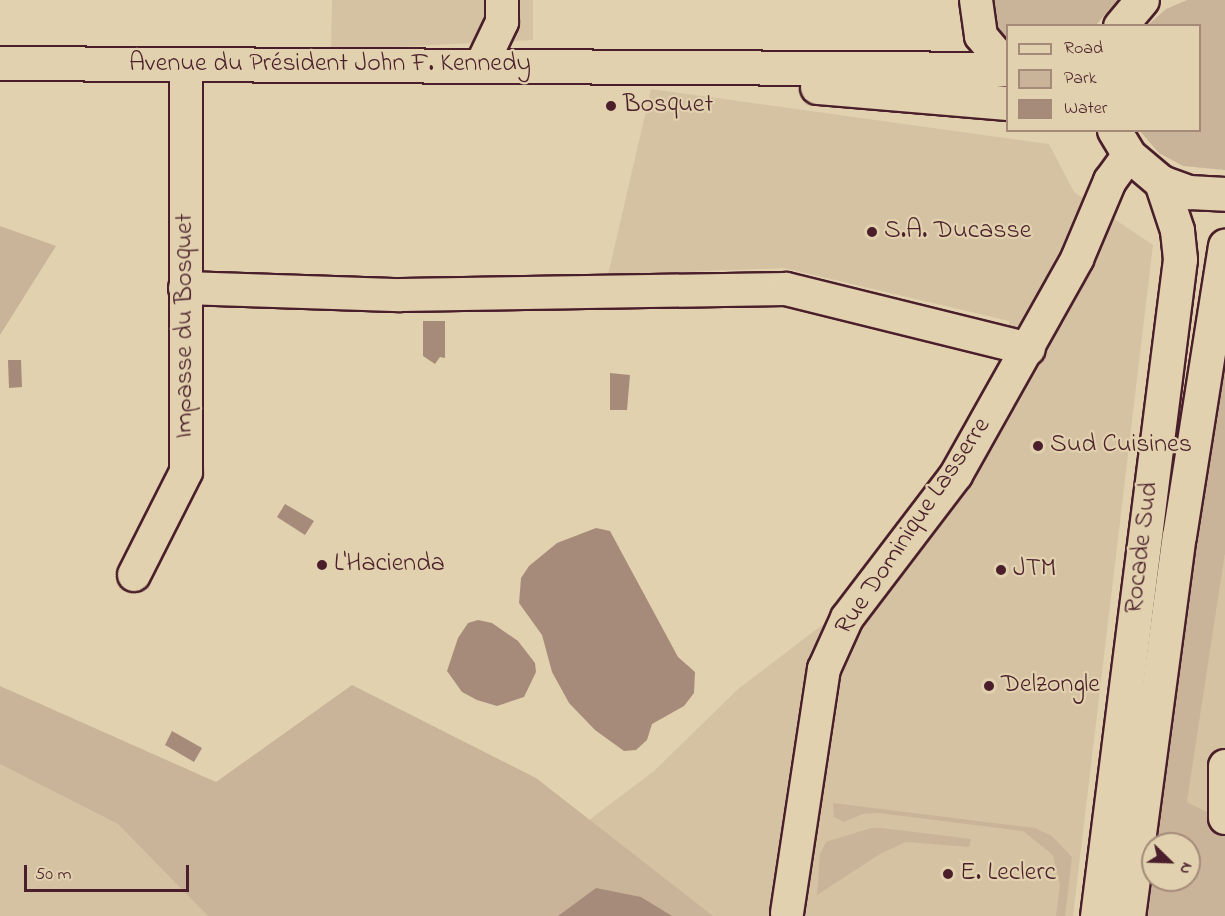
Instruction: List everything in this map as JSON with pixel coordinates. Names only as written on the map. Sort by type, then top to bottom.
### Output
[{"type":"main road","points":[[1122,24],[1142,0]]},
{"type":"main road","name":"Avenue du Président John F. Kennedy","points":[[0,63],[1006,68]]},
{"type":"main road","name":"Avenue du Président John F. Kennedy","points":[[661,68],[814,87],[1006,103]]},
{"type":"main road","points":[[1121,143],[1161,182],[1189,192],[1225,194]]},
{"type":"main road","name":"Rocade Sud","points":[[1097,916],[1180,259],[1177,230],[1161,182]]},
{"type":"main road","name":"Rocade Sud","points":[[1128,916],[1179,536],[1225,246]]},
{"type":"street","points":[[481,66],[502,22],[502,0]]},
{"type":"street","points":[[976,0],[981,36],[1006,66]]},
{"type":"street","name":"Impasse du Bosquet","points":[[134,575],[186,472],[186,65]]},
{"type":"street","name":"Rue Dominique Lasserre","points":[[787,913],[824,669],[847,618],[957,475],[1029,349],[1077,259],[1110,181],[1121,143]]},
{"type":"street","points":[[185,288],[401,295],[786,289],[1029,349]]},
{"type":"street","points":[[1225,766],[1225,818]]},
{"type":"shaded area","points":[[332,0],[533,0],[533,40],[331,50]]},
{"type":"shaded area","points":[[651,89],[1049,144],[1074,192],[1153,245],[1073,916],[462,916],[654,771],[738,689],[834,616],[932,485],[1007,358],[1009,321],[784,268],[608,275]]},
{"type":"shaded area","points":[[1225,554],[1225,821],[1187,802]]},
{"type":"shaded area","points":[[0,728],[304,916],[0,916]]},
{"type":"green space","points":[[992,0],[1117,0],[1097,24],[1006,24],[1006,53],[990,28]]},
{"type":"green space","points":[[1187,0],[1225,0],[1225,170],[1183,166],[1159,153],[1141,132],[1201,132],[1201,24],[1149,24],[1166,9]]},
{"type":"green space","points":[[0,226],[56,246],[0,335]]},
{"type":"green space","points":[[1225,337],[1225,554],[1187,802],[1225,821],[1225,916],[1139,916],[1143,892],[1201,892],[1201,832],[1151,832]]},
{"type":"green space","points":[[352,685],[536,778],[713,916],[208,916],[118,824],[0,764],[0,686],[216,782]]},
{"type":"green space","points":[[833,803],[1035,828],[1052,836],[1072,857],[1065,916],[1056,916],[1060,885],[1053,855],[1023,831],[879,813],[863,814],[844,822],[834,817]]},
{"type":"green space","points":[[871,828],[971,839],[969,847],[906,842],[880,854],[817,895],[820,854],[826,842]]},
{"type":"water","points":[[423,321],[445,321],[445,358],[440,357],[435,364],[423,356]]},
{"type":"water","points":[[8,360],[21,360],[22,387],[9,388]]},
{"type":"water","points":[[610,373],[630,375],[627,410],[610,410]]},
{"type":"water","points":[[285,504],[314,521],[305,535],[277,517]]},
{"type":"water","points":[[596,528],[610,531],[678,657],[695,672],[694,693],[684,706],[652,724],[647,740],[636,750],[624,751],[595,730],[569,703],[552,672],[542,635],[519,603],[521,578],[529,566],[557,543]]},
{"type":"water","points":[[478,620],[492,623],[518,641],[535,663],[536,672],[524,697],[497,706],[477,700],[462,692],[447,671],[458,638],[468,623]]},
{"type":"water","points":[[172,731],[202,748],[194,762],[165,745]]},
{"type":"water","points":[[596,888],[641,897],[672,916],[558,916]]},
{"type":"place","name":"Bosquet","points":[[611,106]]},
{"type":"place","name":"S.A. Ducasse","points":[[872,232]]},
{"type":"place","name":"Sud Cuisines","points":[[1038,446]]},
{"type":"place","name":"L'Hacienda","points":[[322,565]]},
{"type":"place","name":"JTM","points":[[1001,570]]},
{"type":"place","name":"Delzongle","points":[[989,686]]},
{"type":"place","name":"E. Leclerc","points":[[948,874]]}]
